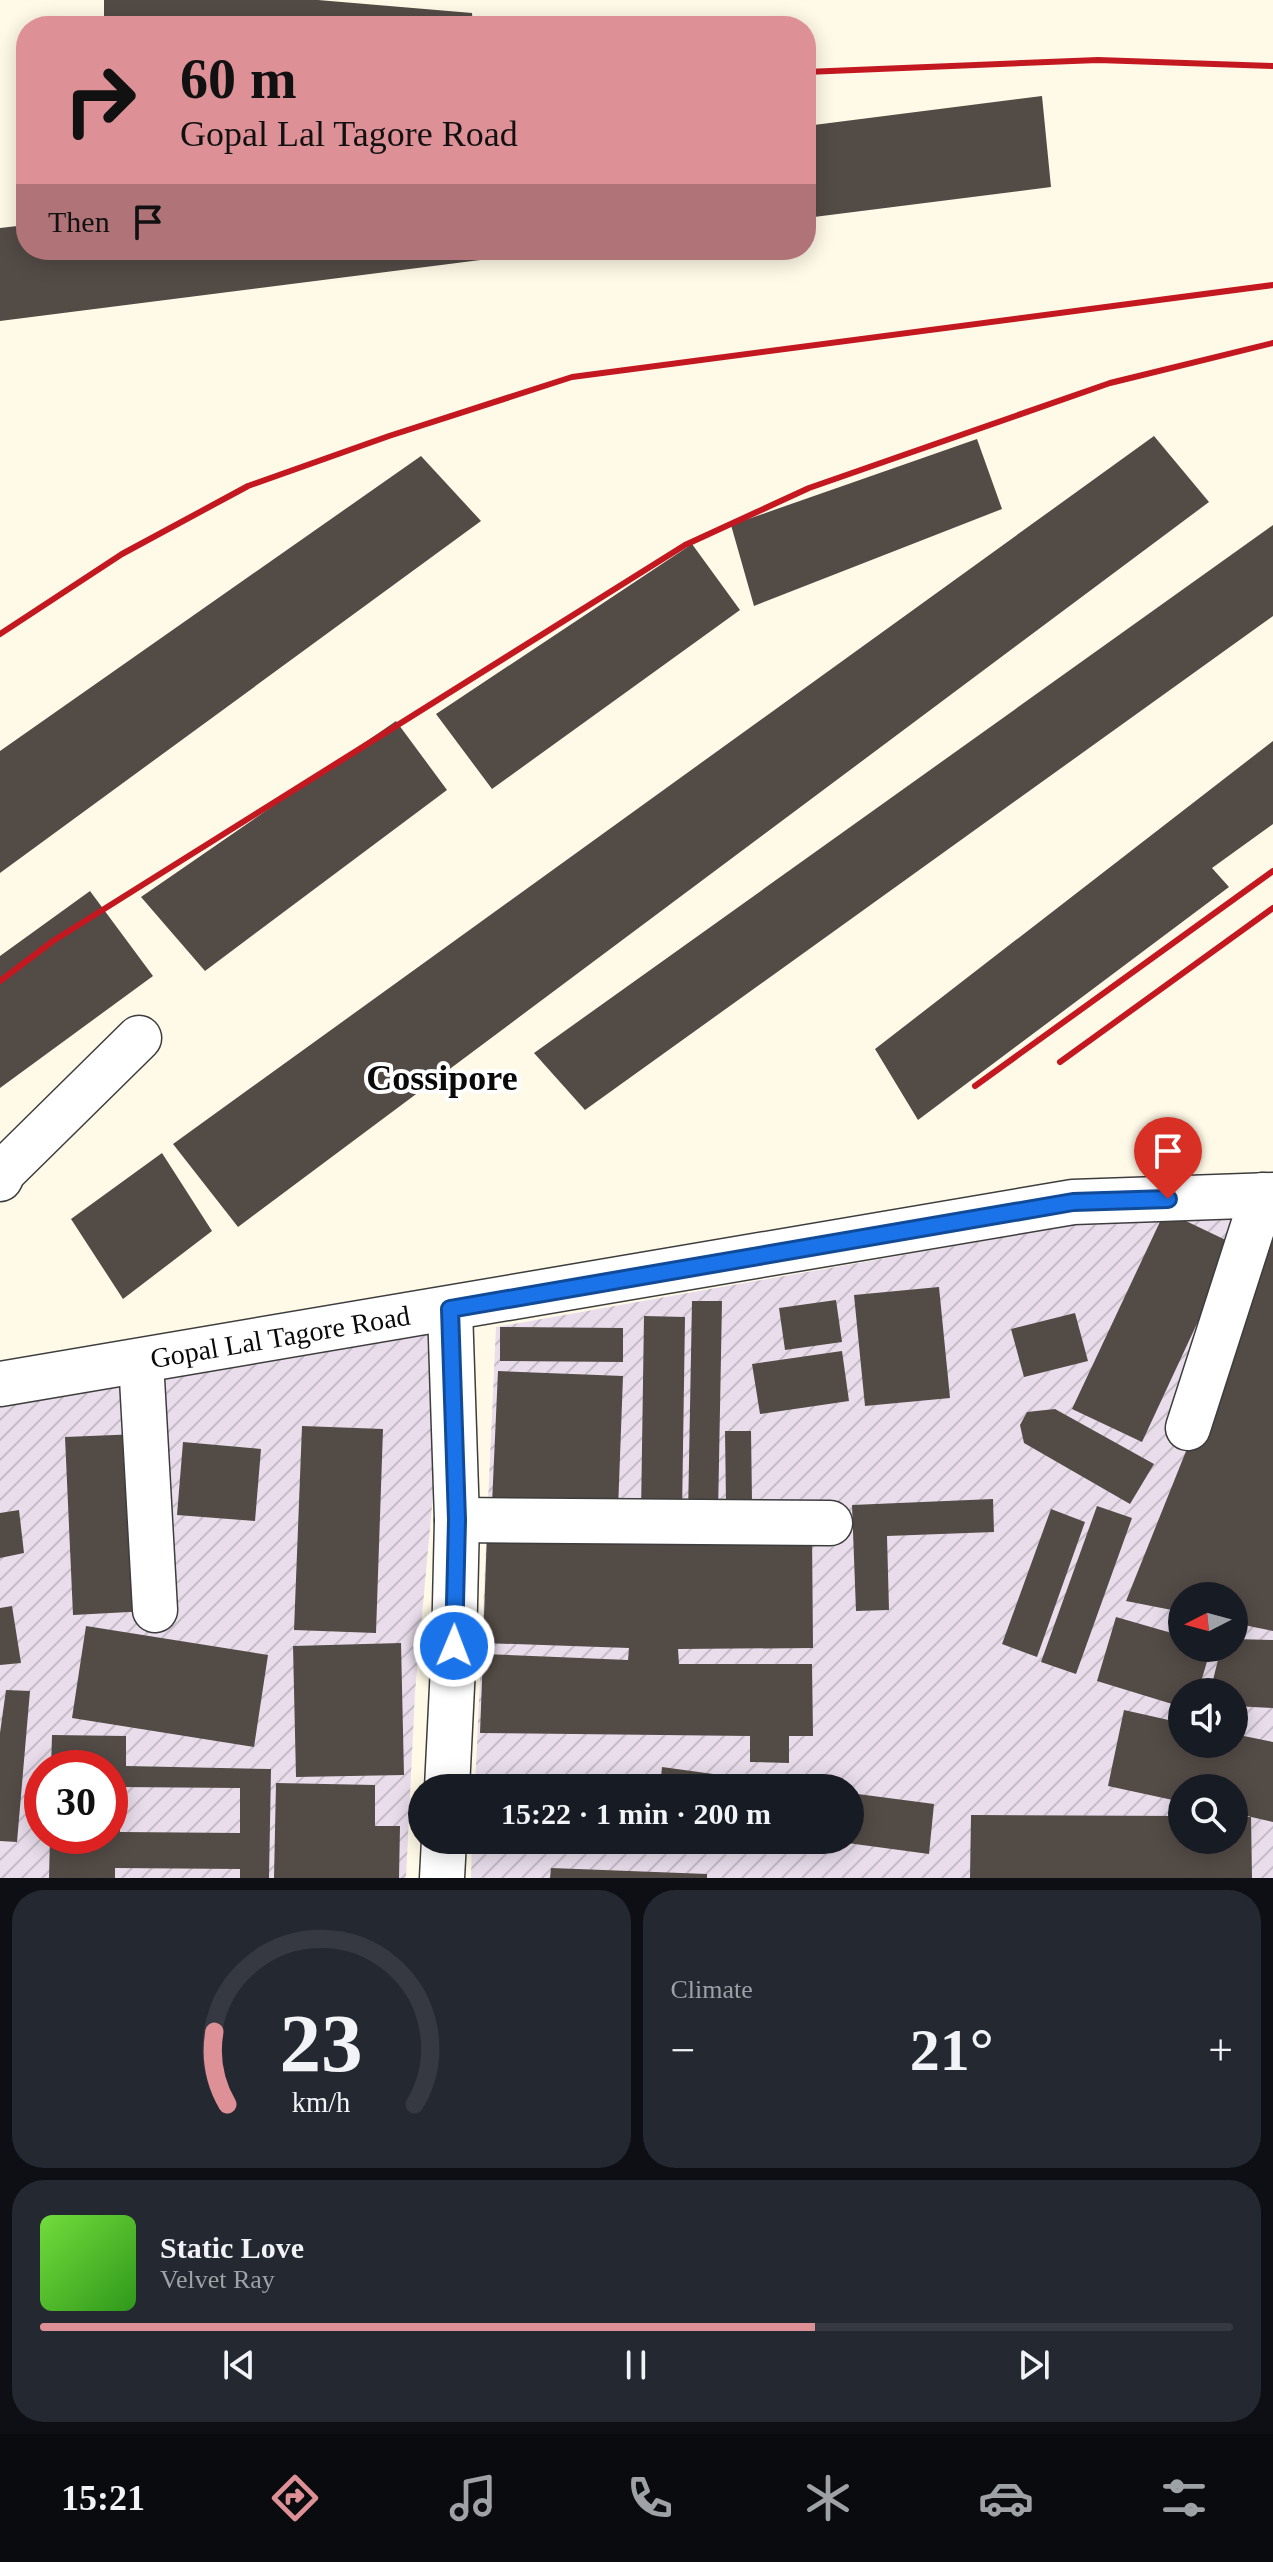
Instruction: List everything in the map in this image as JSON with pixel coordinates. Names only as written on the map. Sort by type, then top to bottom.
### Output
[{"type":"street","points":[[0,1179],[4,1171],[139,1038]]},
{"type":"street","points":[[1188,1428],[1268,1195]]},
{"type":"street","name":"Gopal Lal Tagore Road","points":[[0,1384],[1073,1202],[1268,1195]]},
{"type":"street","points":[[448,1774],[457,1520],[450,1309]]},
{"type":"street","points":[[141,1361],[155,1610]]},
{"type":"street","points":[[457,1520],[830,1523]]},
{"type":"street","points":[[442,1878],[443,1854]]},
{"type":"shaded area","points":[[1273,1218],[1273,1878],[471,1878],[472,1854],[864,1854],[864,1774],[476,1774],[496,1327],[1073,1225]]},
{"type":"shaded area","points":[[450,1309],[415,1692],[411,1774],[408,1774],[406,1878],[0,1878],[0,1385]]},
{"type":"building","points":[[104,0],[318,0],[472,13],[472,16],[104,16]]},
{"type":"building","points":[[1042,96],[1051,187],[816,217],[816,125]]},
{"type":"building","points":[[16,226],[16,260],[480,260],[0,321],[0,228]]},
{"type":"building","points":[[1154,436],[1209,502],[238,1227],[173,1144]]},
{"type":"building","points":[[977,439],[1002,509],[754,606],[731,525]]},
{"type":"building","points":[[421,456],[481,521],[0,873],[0,751]]},
{"type":"building","points":[[1273,525],[1273,616],[585,1110],[534,1053]]},
{"type":"building","points":[[692,544],[740,610],[492,789],[436,714]]},
{"type":"building","points":[[396,721],[447,790],[205,971],[141,897]]},
{"type":"building","points":[[1273,741],[1273,824],[1212,868],[1229,887],[918,1120],[875,1049]]},
{"type":"building","points":[[90,891],[153,976],[0,1088],[0,956]]},
{"type":"building","points":[[162,1153],[212,1231],[123,1299],[71,1219]]},
{"type":"building","points":[[1165,1211],[1234,1244],[1142,1442],[1072,1409]]},
{"type":"building","points":[[1273,1234],[1273,1631],[1248,1626],[1248,1582],[1168,1582],[1168,1609],[1126,1601]]},
{"type":"building","points":[[939,1287],[950,1398],[865,1406],[854,1295]]},
{"type":"building","points":[[836,1300],[842,1342],[785,1350],[779,1308]]},
{"type":"building","points":[[692,1301],[722,1301],[718,1515],[688,1515]]},
{"type":"building","points":[[1075,1313],[1088,1361],[1024,1377],[1011,1329]]},
{"type":"building","points":[[644,1316],[685,1317],[682,1514],[641,1513]]},
{"type":"building","points":[[500,1327],[623,1328],[623,1362],[500,1361]]},
{"type":"building","points":[[842,1351],[849,1401],[760,1414],[752,1364]]},
{"type":"building","points":[[498,1371],[623,1376],[618,1510],[492,1504]]},
{"type":"building","points":[[1055,1409],[1154,1464],[1130,1504],[1024,1443],[1020,1425],[1027,1412]]},
{"type":"building","points":[[302,1426],[383,1429],[376,1633],[294,1630]]},
{"type":"building","points":[[725,1431],[751,1431],[752,1502],[726,1503]]},
{"type":"building","points":[[139,1434],[148,1611],[73,1615],[65,1437]]},
{"type":"building","points":[[183,1442],[261,1449],[255,1521],[177,1515]]},
{"type":"building","points":[[993,1499],[994,1532],[887,1536],[889,1610],[856,1611],[852,1505]]},
{"type":"building","points":[[1097,1506],[1132,1518],[1076,1674],[1041,1662]]},
{"type":"building","points":[[1051,1509],[1085,1522],[1037,1657],[1002,1644]]},
{"type":"building","points":[[19,1510],[24,1553],[0,1558],[0,1513]]},
{"type":"building","points":[[487,1533],[812,1533],[813,1648],[678,1649],[679,1664],[812,1664],[813,1736],[789,1736],[789,1763],[750,1762],[750,1736],[480,1733],[483,1654],[628,1660],[629,1648],[483,1643]]},
{"type":"building","points":[[12,1606],[21,1663],[0,1665],[0,1608]]},
{"type":"building","points":[[1116,1617],[1168,1632],[1168,1662],[1207,1662],[1202,1678],[1168,1678],[1168,1703],[1097,1681]]},
{"type":"building","points":[[86,1626],[268,1655],[254,1747],[72,1718]]},
{"type":"building","points":[[1248,1639],[1273,1640],[1273,1708],[1248,1707],[1248,1678],[1214,1678],[1218,1662],[1248,1662]]},
{"type":"building","points":[[401,1643],[404,1775],[296,1777],[293,1646]]},
{"type":"building","points":[[6,1690],[30,1691],[17,1842],[0,1841],[0,1733]]},
{"type":"building","points":[[1124,1710],[1168,1720],[1168,1758],[1248,1758],[1248,1737],[1273,1742],[1273,1822],[1248,1816],[1248,1774],[1168,1774],[1168,1799],[1108,1786]]},
{"type":"building","points":[[52,1735],[126,1736],[126,1750],[52,1750]]},
{"type":"building","points":[[128,1766],[271,1769],[269,1878],[240,1878],[240,1869],[115,1868],[115,1878],[49,1878],[50,1854],[128,1854],[128,1832],[240,1833],[240,1788],[128,1787]]},
{"type":"building","points":[[662,1767],[713,1774],[661,1774]]},
{"type":"building","points":[[276,1783],[375,1785],[375,1826],[400,1826],[399,1878],[274,1878]]},
{"type":"building","points":[[864,1795],[934,1804],[929,1854],[864,1845]]},
{"type":"building","points":[[971,1815],[1168,1816],[1168,1854],[1248,1854],[1248,1817],[1251,1817],[1252,1878],[970,1878]]},
{"type":"building","points":[[551,1868],[707,1874],[707,1878],[550,1878]]},
{"type":"railway","points":[[816,72],[1098,60],[1273,66]]},
{"type":"railway","points":[[0,634],[122,554],[248,486],[389,436],[572,377],[1273,285]]},
{"type":"railway","points":[[0,981],[53,941],[685,545],[809,488],[1110,383],[1273,343]]},
{"type":"railway","points":[[975,1086],[1273,871]]},
{"type":"railway","points":[[1060,1062],[1273,908]]},
{"type":"district","name":"Cossipore","points":[[442,1077]]},
{"type":"route","points":[[454,1646],[457,1520],[450,1309],[1073,1202],[1168,1199]]}]
